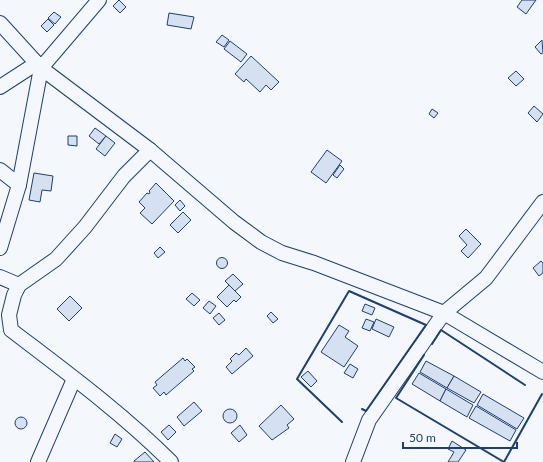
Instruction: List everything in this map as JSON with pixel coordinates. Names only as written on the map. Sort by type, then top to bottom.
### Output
[{"type":"street","points":[[0,87],[39,65],[99,0]]},
{"type":"street","points":[[0,23],[39,65],[150,150],[234,222],[260,242],[282,253],[314,263],[444,313],[543,372]]},
{"type":"street","points":[[0,248],[20,185],[39,65]]},
{"type":"street","points":[[150,150],[124,176],[85,227],[56,259],[19,285],[14,294],[5,328],[74,379],[145,436],[171,462]]},
{"type":"street","points":[[0,170],[20,185]]},
{"type":"street","points":[[353,462],[369,420],[444,313],[486,278],[543,202]]},
{"type":"street","points":[[0,277],[19,285]]},
{"type":"street","points":[[38,462],[74,379]]},
{"type":"building","points":[[119,0],[126,7],[120,13],[113,6]]},
{"type":"building","points":[[522,0],[536,0],[526,14],[517,7]]},
{"type":"building","points":[[54,12],[61,17],[55,24],[48,18]]},
{"type":"building","points":[[169,13],[194,17],[191,29],[167,25]]},
{"type":"building","points":[[48,19],[54,25],[47,32],[41,26]]},
{"type":"building","points":[[222,35],[229,40],[224,47],[216,42]]},
{"type":"building","points":[[542,40],[543,53],[541,54],[535,47]]},
{"type":"building","points":[[230,41],[247,54],[241,62],[224,49]]},
{"type":"building","points":[[251,56],[279,82],[271,90],[266,85],[260,92],[246,79],[244,82],[235,74]]},
{"type":"building","points":[[516,71],[524,79],[516,86],[508,78]]},
{"type":"building","points":[[534,106],[543,114],[537,122],[528,113]]},
{"type":"building","points":[[432,109],[438,113],[434,118],[429,114]]},
{"type":"building","points":[[95,128],[106,136],[99,144],[89,136]]},
{"type":"building","points":[[68,136],[77,136],[77,146],[68,145]]},
{"type":"building","points":[[106,136],[115,143],[105,156],[96,149]]},
{"type":"building","points":[[327,150],[342,161],[326,183],[311,172]]},
{"type":"building","points":[[340,165],[344,169],[337,178],[333,175]]},
{"type":"building","points":[[34,173],[53,176],[51,191],[42,190],[40,202],[29,200]]},
{"type":"building","points":[[156,183],[174,201],[152,224],[140,213],[145,208],[139,202],[147,193],[149,194],[149,191]]},
{"type":"building","points":[[180,200],[185,206],[180,211],[175,205]]},
{"type":"building","points":[[183,212],[191,220],[178,233],[170,225]]},
{"type":"building","points":[[466,229],[481,244],[468,258],[461,251],[467,245],[459,236]]},
{"type":"building","points":[[160,247],[165,252],[158,258],[154,253]]},
{"type":"building","points":[[222,257],[226,259],[228,263],[226,267],[222,269],[218,267],[216,263],[218,259]]},
{"type":"building","points":[[541,261],[543,263],[543,273],[539,276],[533,268]]},
{"type":"building","points":[[233,274],[243,284],[235,291],[225,281]]},
{"type":"building","points":[[229,285],[241,297],[236,302],[234,300],[227,307],[217,297]]},
{"type":"building","points":[[192,293],[200,300],[194,306],[186,299]]},
{"type":"building","points":[[70,296],[82,308],[69,321],[57,309]]},
{"type":"building","points":[[209,301],[216,306],[210,314],[203,308]]},
{"type":"building","points":[[365,304],[375,308],[372,315],[362,311]]},
{"type":"building","points":[[271,312],[278,319],[273,323],[267,316]]},
{"type":"building","points":[[219,313],[225,320],[219,325],[213,318]]},
{"type":"building","points":[[366,319],[374,322],[370,331],[362,328]]},
{"type":"building","points":[[376,319],[394,327],[389,337],[372,329]]},
{"type":"building","points":[[339,325],[349,331],[345,337],[358,346],[344,367],[321,352]]},
{"type":"building","points":[[246,348],[253,356],[232,374],[226,367],[232,361],[230,359],[236,353],[239,355]]},
{"type":"building","points":[[183,358],[185,361],[187,359],[195,367],[192,369],[194,371],[166,395],[164,392],[160,396],[153,388],[157,385],[155,382]]},
{"type":"building","points":[[426,361],[454,376],[447,388],[420,372]]},
{"type":"building","points":[[350,364],[358,369],[353,378],[344,373]]},
{"type":"building","points":[[308,371],[317,381],[311,387],[301,377]]},
{"type":"building","points":[[419,373],[446,389],[440,401],[412,384]]},
{"type":"building","points":[[454,376],[481,392],[474,403],[447,388]]},
{"type":"building","points":[[446,389],[473,405],[467,417],[440,401]]},
{"type":"building","points":[[483,394],[524,418],[517,429],[477,405]]},
{"type":"building","points":[[194,402],[202,411],[184,426],[177,417]]},
{"type":"building","points":[[281,405],[294,419],[287,425],[289,428],[272,440],[259,426]]},
{"type":"building","points":[[476,406],[516,430],[510,441],[469,418]]},
{"type":"building","points":[[230,409],[235,411],[237,416],[235,421],[230,423],[225,421],[223,416],[225,411]]},
{"type":"building","points":[[21,417],[25,419],[27,423],[25,427],[21,429],[17,427],[15,423],[17,419]]},
{"type":"building","points":[[169,425],[176,432],[168,440],[161,432]]},
{"type":"building","points":[[240,425],[247,435],[239,442],[231,433]]},
{"type":"building","points":[[115,434],[122,439],[117,447],[110,443]]},
{"type":"building","points":[[452,441],[466,450],[458,462],[448,462],[454,452],[448,449]]},
{"type":"building","points":[[145,452],[154,462],[134,462],[134,461]]},
{"type":"wall","points":[[342,422],[297,379],[349,291],[426,325],[366,411],[362,409]]},
{"type":"wall","points":[[432,344],[441,330],[525,385]]},
{"type":"wall","points":[[424,355],[396,398],[504,462],[542,394]]}]
